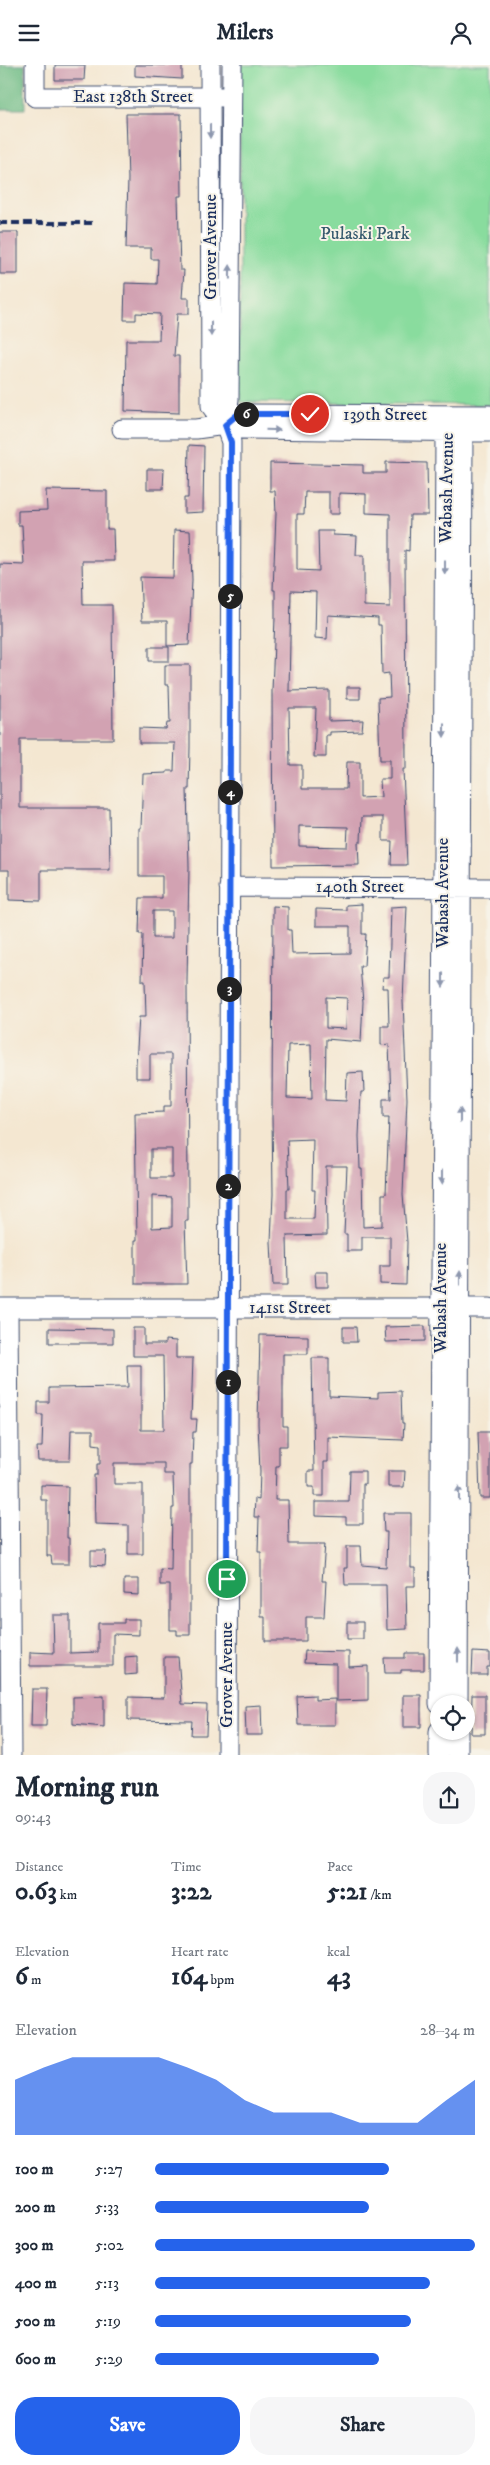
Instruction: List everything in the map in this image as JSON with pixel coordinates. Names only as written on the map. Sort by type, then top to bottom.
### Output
[{"type":"street","name":"East 138th Street","points":[[35,65],[35,97],[232,97]]},
{"type":"street","name":"Grover Avenue","points":[[210,65],[211,406],[225,425],[231,442],[227,1755]]},
{"type":"street","name":"Grover Avenue","points":[[225,425],[229,399],[232,65]]},
{"type":"street","name":"139th Street","points":[[454,426],[490,415]]},
{"type":"street","name":"139th Street","points":[[122,429],[196,429],[225,425],[241,429],[454,426],[490,432]]},
{"type":"street","name":"Wabash Avenue","points":[[439,1695],[450,1308],[454,426]]},
{"type":"street","name":"140th Street","points":[[229,887],[490,888]]},
{"type":"street","name":"141st Street","points":[[4,1308],[490,1308]]},
{"type":"street","points":[[4,1308],[11,1755]]},
{"type":"street","name":"Wabash Avenue","points":[[450,1308],[458,1695]]},
{"type":"street","points":[[439,1740],[439,1755]]},
{"type":"street","points":[[458,1740],[458,1755]]},
{"type":"green space","points":[[0,65],[25,65],[25,109],[0,109]]},
{"type":"green space","name":"Pulaski Park","points":[[240,65],[490,65],[490,405],[240,402]]},
{"type":"building","points":[[55,65],[85,65],[84,80],[55,80]]},
{"type":"building","points":[[135,65],[182,65],[182,79],[135,76]]},
{"type":"building","points":[[126,114],[181,114],[182,196],[178,196],[180,270],[184,270],[182,298],[189,298],[189,314],[177,314],[174,356],[179,356],[179,413],[125,411],[126,340],[159,340],[160,314],[136,313],[136,320],[124,320],[125,283],[157,284],[158,259],[151,259],[151,248],[126,248],[128,179]]},
{"type":"building","points":[[0,232],[18,232],[18,274],[0,274]]},
{"type":"building","points":[[189,445],[204,446],[203,512],[184,513],[184,498],[188,498]]},
{"type":"building","points":[[386,462],[427,463],[428,515],[410,515],[409,551],[405,550],[406,769],[403,769],[407,865],[391,865],[392,841],[383,841],[383,817],[362,817],[361,842],[358,842],[359,865],[273,866],[272,691],[276,514],[275,491],[270,491],[270,463],[363,465],[363,473],[386,473]],"holes":[[[305,492],[329,492],[329,514],[339,514],[339,493],[366,494],[366,513],[390,514],[390,607],[364,606],[364,555],[356,555],[357,536],[333,535],[333,531],[318,531],[319,571],[297,570],[297,514],[304,514]],[[291,591],[316,592],[315,638],[327,639],[328,615],[378,618],[378,625],[381,625],[382,674],[389,673],[390,697],[378,698],[380,760],[390,760],[390,779],[380,779],[381,797],[360,798],[360,762],[347,762],[346,789],[302,789],[302,765],[290,765],[289,708],[316,708],[314,757],[326,757],[326,735],[330,735],[330,732],[362,731],[363,720],[329,721],[329,690],[289,691]],[[299,826],[348,827],[347,847],[299,846]]]},
{"type":"building","points":[[147,469],[164,469],[163,489],[147,489]]},
{"type":"building","points":[[46,490],[107,491],[107,529],[113,529],[114,561],[82,561],[83,605],[112,605],[113,739],[20,739],[20,808],[109,808],[110,870],[41,870],[41,901],[9,900],[9,870],[0,870],[0,564],[24,565],[22,525],[18,525],[18,511],[47,510]]},
{"type":"building","points":[[174,530],[190,531],[192,580],[189,645],[167,646],[167,621],[142,621],[140,577],[173,578]]},
{"type":"building","points":[[149,647],[169,647],[169,661],[149,661]]},
{"type":"building","points":[[165,665],[190,665],[189,789],[187,789],[189,867],[187,981],[188,1221],[185,1221],[187,1284],[135,1284],[135,1240],[137,1240],[135,1113],[164,1112],[164,1106],[171,1106],[171,1054],[150,1054],[150,1078],[136,1078],[139,1017],[146,1017],[145,981],[142,981],[143,934],[139,934],[140,898],[162,898],[162,876],[139,876],[139,828],[141,828],[143,774],[174,771],[175,743],[139,743],[139,728],[166,729],[167,723],[170,723],[169,685],[165,685]],"holes":[[[153,911],[172,911],[172,938],[153,938]],[[151,1149],[172,1149],[172,1178],[151,1178]],[[152,1196],[172,1197],[172,1227],[152,1228]]]},
{"type":"building","points":[[347,687],[360,687],[360,699],[347,699]]},
{"type":"building","points":[[362,904],[362,934],[366,934],[364,966],[360,966],[363,1002],[361,1042],[326,1039],[325,1100],[346,1101],[347,1073],[363,1072],[364,1092],[361,1092],[359,1136],[360,1169],[362,1169],[363,1227],[382,1226],[382,1194],[386,1194],[389,1117],[383,1117],[383,1099],[391,1099],[389,1044],[381,1045],[381,1026],[389,1026],[388,988],[382,988],[383,977],[389,977],[391,907],[407,906],[403,1001],[407,1099],[403,1194],[407,1242],[406,1285],[380,1284],[380,1266],[390,1266],[390,1237],[362,1237],[362,1251],[347,1251],[347,1234],[344,1234],[347,1166],[326,1166],[327,1235],[287,1236],[288,1285],[273,1285],[271,1242],[273,1194],[273,906],[288,907],[288,930],[291,930],[292,954],[350,953],[350,926],[316,926],[316,909],[346,910],[346,905]],"holes":[[[326,997],[347,998],[346,1029],[326,1028]],[[311,1044],[312,1099],[287,1098],[288,1045]],[[313,1139],[312,1190],[315,1190],[314,1219],[287,1219],[287,1189],[289,1189],[287,1140]]]},
{"type":"building","points":[[315,1272],[328,1272],[328,1287],[316,1287]]},
{"type":"building","points":[[425,1326],[425,1341],[386,1342],[385,1327]]},
{"type":"building","points":[[343,1327],[356,1327],[357,1342],[343,1342]]},
{"type":"building","points":[[49,1328],[113,1329],[113,1343],[49,1343]]},
{"type":"building","points":[[133,1328],[144,1328],[144,1344],[165,1344],[165,1340],[176,1341],[176,1358],[193,1358],[191,1419],[197,1419],[196,1432],[193,1432],[192,1464],[190,1464],[190,1635],[177,1635],[177,1630],[170,1630],[170,1585],[160,1585],[160,1569],[171,1570],[172,1508],[174,1508],[173,1474],[164,1474],[164,1463],[114,1463],[114,1484],[143,1484],[143,1554],[128,1554],[128,1525],[95,1524],[94,1475],[97,1475],[97,1464],[100,1464],[100,1445],[93,1444],[93,1430],[71,1430],[70,1461],[38,1461],[37,1447],[42,1447],[43,1415],[38,1415],[38,1402],[49,1402],[49,1388],[128,1387],[127,1365],[141,1365],[141,1430],[164,1430],[163,1356],[133,1356]]},
{"type":"building","points":[[260,1335],[308,1336],[308,1354],[283,1354],[283,1426],[287,1426],[287,1446],[279,1446],[279,1466],[276,1466],[275,1500],[288,1500],[289,1544],[325,1544],[322,1581],[326,1581],[324,1617],[306,1617],[306,1641],[265,1641],[265,1617],[261,1617],[261,1552],[258,1552],[259,1517],[254,1517],[255,1499],[259,1500],[260,1472],[258,1423]]},
{"type":"building","points":[[312,1358],[329,1358],[329,1396],[378,1398],[378,1392],[401,1391],[402,1423],[404,1423],[403,1440],[328,1437],[328,1462],[324,1462],[324,1496],[314,1496],[314,1487],[308,1487],[308,1471],[314,1471]]},
{"type":"building","points":[[478,1432],[490,1432],[490,1498],[480,1498]]},
{"type":"building","points":[[350,1471],[365,1471],[365,1484],[363,1484],[363,1524],[346,1524],[346,1517],[315,1516],[315,1502],[349,1502]]},
{"type":"building","points":[[388,1471],[405,1471],[404,1487],[388,1487]]},
{"type":"building","points":[[41,1485],[68,1486],[67,1538],[69,1538],[69,1564],[52,1564],[51,1556],[47,1556],[47,1500],[41,1500]]},
{"type":"building","points":[[383,1513],[411,1513],[411,1568],[415,1568],[415,1586],[406,1586],[407,1629],[387,1630],[386,1585],[345,1585],[344,1568],[347,1568],[347,1546],[361,1546],[362,1565],[386,1567],[387,1532],[384,1532]]},
{"type":"building","points":[[91,1551],[106,1551],[105,1566],[91,1565]]},
{"type":"building","points":[[124,1579],[139,1579],[139,1595],[124,1594]]},
{"type":"building","points":[[53,1615],[70,1615],[70,1653],[98,1652],[98,1623],[124,1623],[124,1619],[139,1619],[139,1635],[113,1634],[113,1666],[30,1666],[30,1652],[54,1653]]},
{"type":"building","points":[[347,1622],[363,1622],[363,1639],[347,1639]]},
{"type":"building","points":[[305,1651],[349,1652],[349,1667],[368,1666],[368,1700],[336,1701],[336,1664],[304,1663]]},
{"type":"building","points":[[473,1652],[490,1653],[490,1667],[487,1667],[487,1675],[472,1675]]},
{"type":"building","points":[[405,1653],[424,1653],[424,1670],[401,1670],[401,1673],[385,1673],[384,1658],[405,1658]]},
{"type":"building","points":[[137,1656],[137,1674],[125,1675],[125,1657]]},
{"type":"building","points":[[164,1657],[178,1657],[182,1704],[207,1705],[206,1735],[191,1735],[192,1721],[128,1720],[128,1697],[164,1698]]},
{"type":"building","points":[[32,1689],[47,1689],[46,1726],[31,1726]]},
{"type":"building","points":[[315,1695],[315,1700],[335,1699],[335,1725],[298,1725],[297,1696]]},
{"type":"building","points":[[403,1695],[421,1695],[421,1727],[403,1727]]},
{"type":"building","points":[[475,1695],[485,1695],[485,1734],[475,1734]]},
{"type":"building","points":[[104,1696],[104,1727],[73,1724],[73,1697]]},
{"type":"building","points":[[261,1705],[262,1735],[246,1735],[245,1706]]},
{"type":"railway","points":[[0,223],[94,223]]},
{"type":"route","points":[[227,1579],[231,442],[225,425],[238,414],[310,414]]}]
